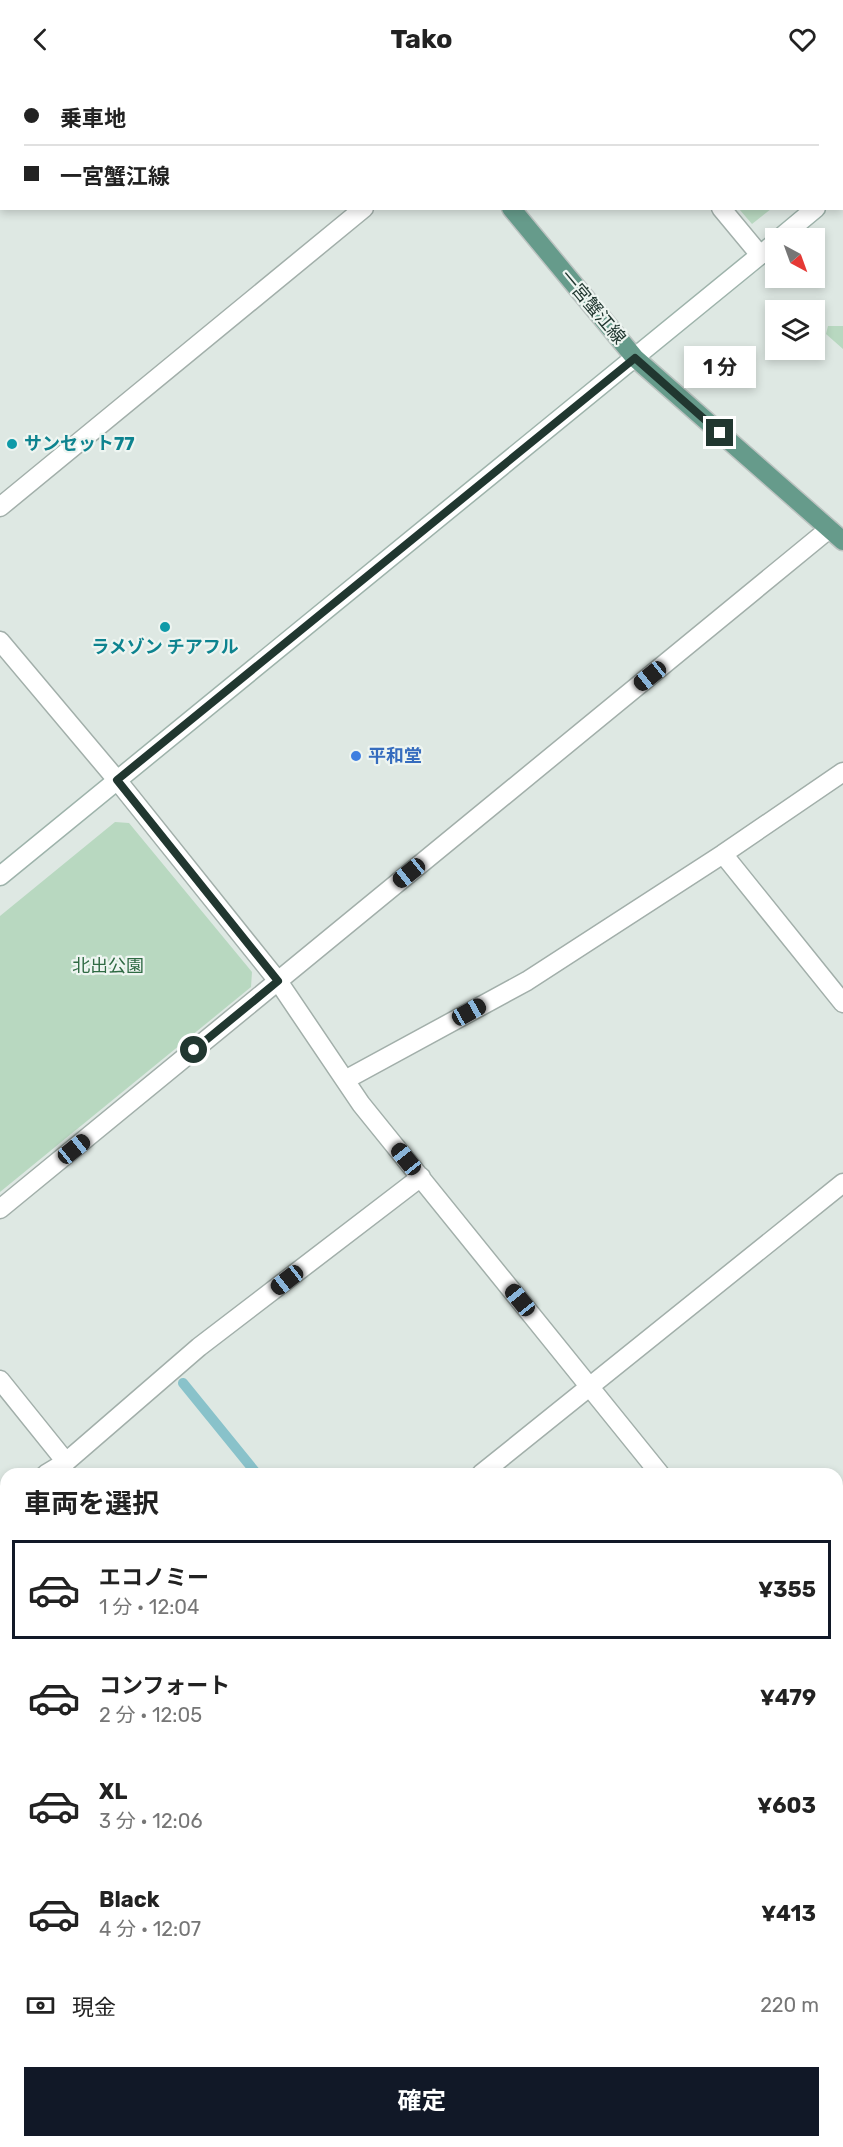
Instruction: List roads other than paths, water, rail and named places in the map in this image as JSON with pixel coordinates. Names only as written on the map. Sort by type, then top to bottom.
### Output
[{"type":"main road","name":"一宮蟹江線","points":[[513,210],[635,358],[836,535]]},
{"type":"street","points":[[0,507],[362,210]]},
{"type":"street","points":[[723,210],[760,255]]},
{"type":"street","points":[[792,228],[814,210]]},
{"type":"street","points":[[0,876],[765,251]]},
{"type":"street","points":[[0,1209],[278,981],[836,535]]},
{"type":"street","points":[[0,641],[117,780],[278,981],[361,1104],[655,1468]]},
{"type":"street","points":[[345,1080],[527,981],[723,854],[843,772]]},
{"type":"street","points":[[723,854],[843,1003]]},
{"type":"street","points":[[56,1468],[66,1462],[199,1347],[421,1178]]},
{"type":"street","points":[[489,1468],[843,1183]]},
{"type":"street","points":[[0,1380],[66,1462]]},
{"type":"waterway","points":[[183,1383],[252,1468]]},
{"type":"place","name":"サンセット77","points":[[12,444]]},
{"type":"place","name":"ラメゾン チアフル","points":[[165,627]]},
{"type":"place","name":"平和堂","points":[[356,756]]},
{"type":"park label","name":"北出公園","points":[[108,966]]}]
